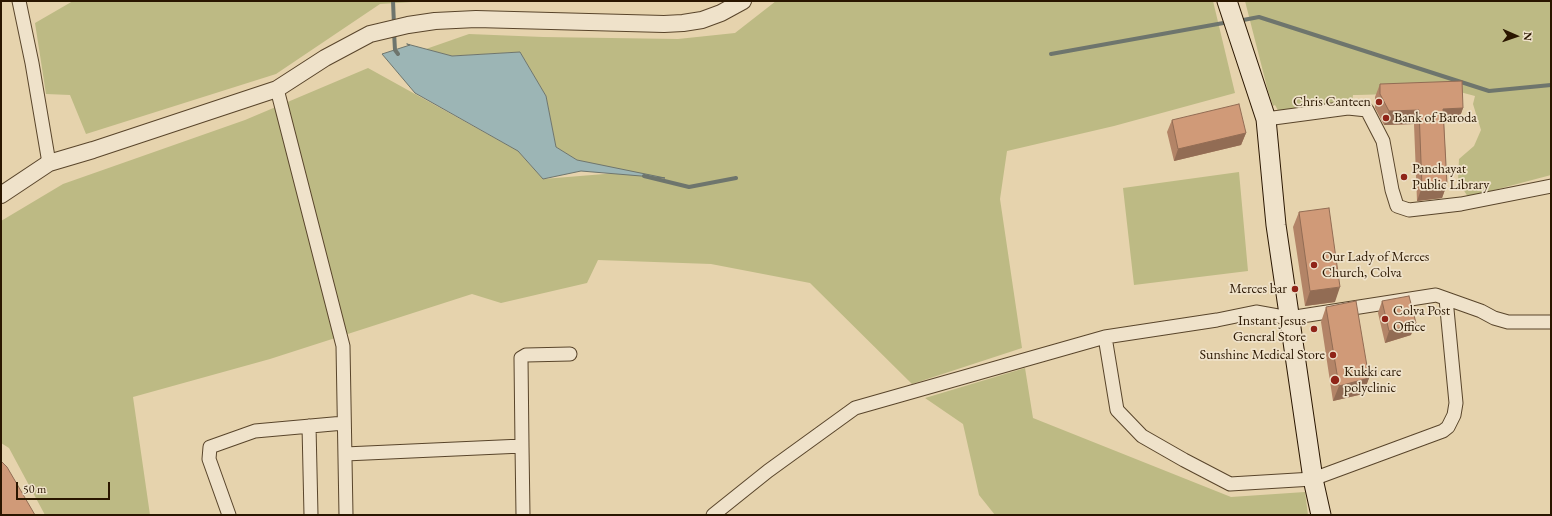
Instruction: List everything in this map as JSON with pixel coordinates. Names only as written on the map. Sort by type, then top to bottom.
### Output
[{"type":"main road","points":[[1227,1],[1266,119],[1276,225],[1313,479],[1321,515]]},
{"type":"street","points":[[19,1],[32,63],[49,162]]},
{"type":"street","points":[[1,195],[49,162],[93,150],[277,89],[325,58],[370,34],[408,25],[435,21],[476,19],[664,24],[702,20],[721,13],[743,1]]},
{"type":"street","points":[[277,89],[343,346],[346,515]]},
{"type":"street","points":[[1266,119],[1348,108],[1367,110],[1383,141],[1392,190],[1397,206],[1409,210],[1461,204],[1551,186]]},
{"type":"street","points":[[713,515],[768,471],[855,408],[1105,337],[1217,320],[1256,312],[1289,318],[1436,295],[1508,322],[1551,322]]},
{"type":"street","points":[[1105,337],[1117,410],[1142,436],[1230,484],[1313,479],[1443,431],[1448,427],[1454,416],[1456,403],[1446,299]]},
{"type":"street","points":[[523,515],[521,358],[526,355],[570,354]]},
{"type":"street","points":[[229,515],[209,459],[210,447],[256,430],[344,423]]},
{"type":"street","points":[[309,426],[311,515]]},
{"type":"street","points":[[345,454],[522,446]]},
{"type":"shaded area","points":[[73,1],[428,1],[380,4],[276,74],[86,134],[70,95],[46,94],[35,23]]},
{"type":"shaded area","points":[[776,1],[1213,1],[1235,93],[1114,126],[1007,151],[1000,199],[1022,348],[912,384],[810,283],[711,264],[598,260],[587,283],[501,303],[472,294],[270,359],[133,397],[150,515],[45,515],[9,448],[1,443],[1,221],[63,184],[245,120],[368,68],[518,151],[543,179],[629,172],[577,160],[556,147],[546,96],[520,52],[451,56],[426,49],[469,34],[543,37],[678,39],[735,33]]},
{"type":"shaded area","points":[[1245,1],[1551,1],[1551,175],[1468,197],[1458,181],[1459,159],[1474,146],[1481,130],[1473,104],[1475,96],[1460,92],[1353,95],[1352,102],[1280,114],[1275,105],[1273,106],[1268,91]]},
{"type":"shaded area","points":[[1239,172],[1248,271],[1134,285],[1123,188]]},
{"type":"shaded area","points":[[1025,368],[1033,418],[1231,497],[1305,492],[1308,515],[995,515],[979,495],[963,424],[925,398]]},
{"type":"water","points":[[407,44],[452,56],[520,52],[546,96],[556,147],[577,160],[665,178],[581,171],[543,179],[518,151],[415,93],[382,54],[410,45]]},
{"type":"building","points":[[1462,81],[1463,108],[1443,109],[1447,184],[1422,187],[1419,110],[1389,111],[1380,94],[1380,84]]},
{"type":"building","points":[[1239,104],[1246,133],[1178,149],[1172,120]]},
{"type":"building","name":"Our Lady of Merces Church, Colva","points":[[1329,208],[1340,287],[1310,291],[1299,212]]},
{"type":"building","points":[[1409,296],[1416,323],[1389,331],[1382,301]]},
{"type":"building","points":[[1356,301],[1369,378],[1339,386],[1326,307]]},
{"type":"building","points":[[1,461],[7,467],[35,515],[1,515]]},
{"type":"waterway","points":[[393,1],[394,25]]},
{"type":"waterway","points":[[1238,21],[1259,17],[1489,91],[1551,85]]},
{"type":"waterway","points":[[1051,54],[1229,22]]},
{"type":"waterway","points":[[394,32],[395,50],[398,54]]},
{"type":"waterway","points":[[644,176],[689,187],[736,178]]},
{"type":"place","name":"Chris Canteen","points":[[1379,102]]},
{"type":"place","name":"Bank of Baroda","points":[[1386,118]]},
{"type":"place","name":"Panchayat Public Library","points":[[1404,177]]},
{"type":"place","name":"Our Lady of Merces Church, Colva","points":[[1314,265]]},
{"type":"place","name":"Merces bar","points":[[1295,289]]},
{"type":"place","name":"Colva Post Office","points":[[1385,319]]},
{"type":"place","name":"Instant Jesus General Store","points":[[1314,329]]},
{"type":"place","name":"Sunshine Medical Store","points":[[1333,355]]},
{"type":"place","name":"Kukki care polyclinic","points":[[1335,380]]}]
